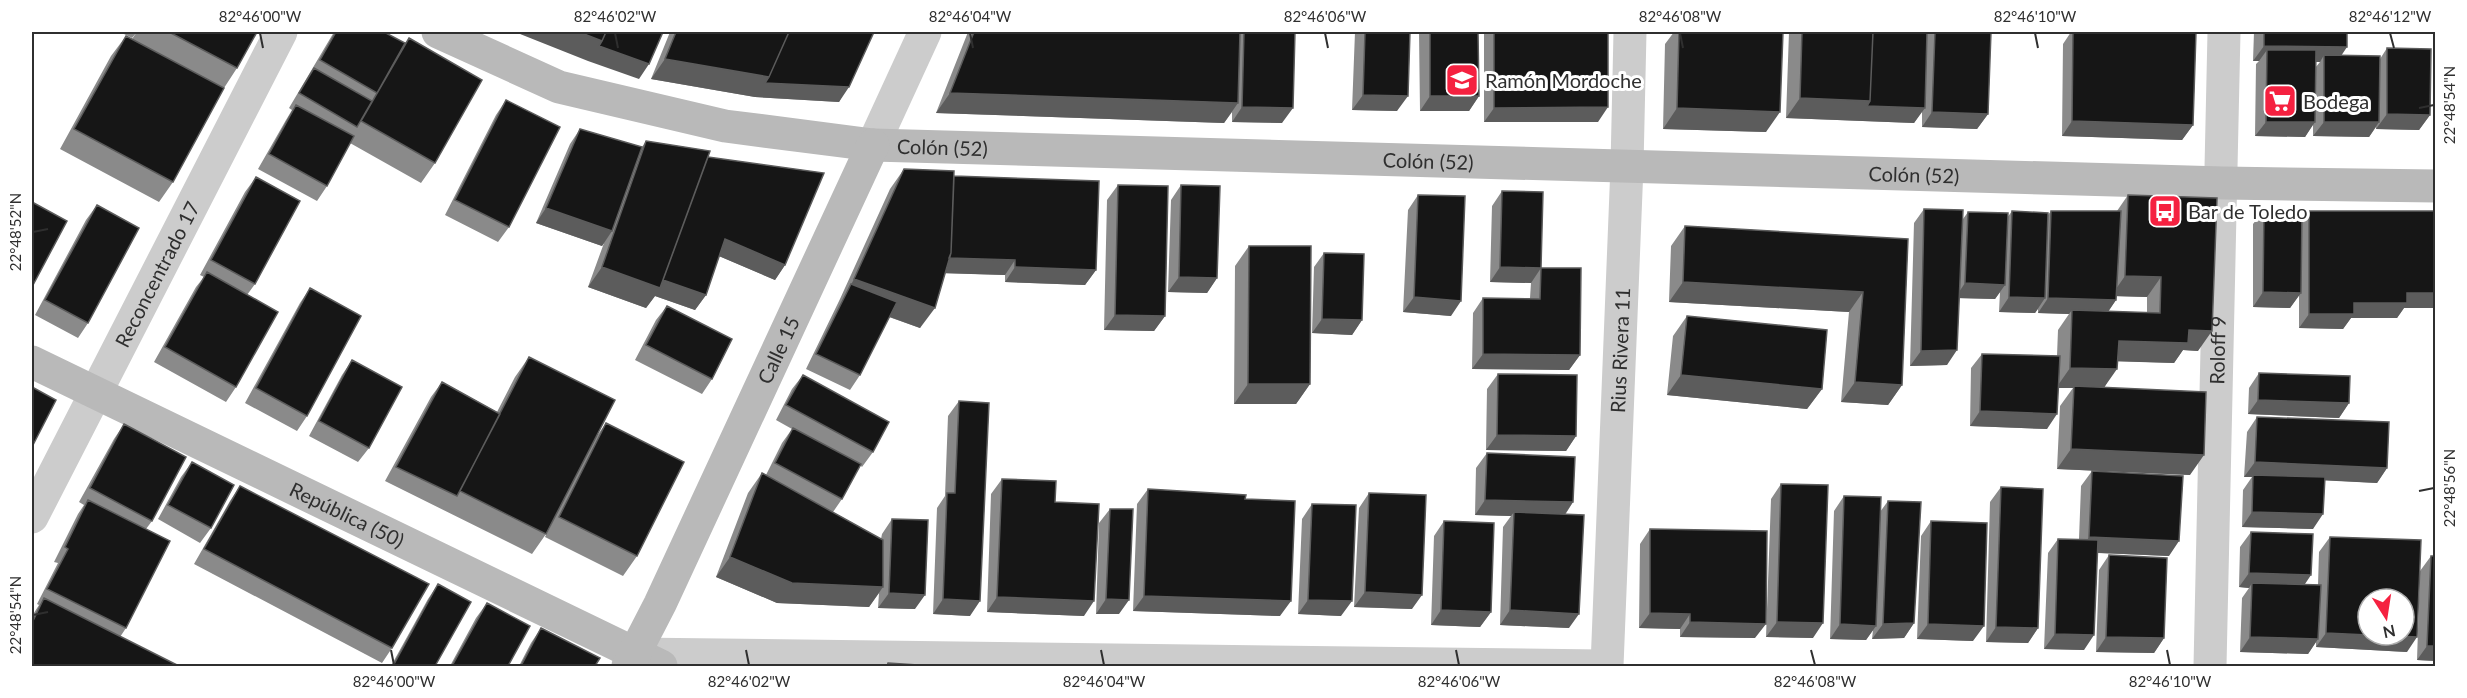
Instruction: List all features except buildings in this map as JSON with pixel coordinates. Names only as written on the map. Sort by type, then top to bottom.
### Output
[{"type":"main road","name":"Colón (52)","points":[[438,32],[558,87],[725,126],[873,145],[2223,183],[2436,186]]},
{"type":"main road","name":"Calle 15","points":[[641,662],[670,582],[873,145]]},
{"type":"main road","name":"República (50)","points":[[32,362],[641,662]]},
{"type":"street","name":"Reconcentrado 17","points":[[32,517],[94,392],[281,32]]},
{"type":"street","name":"Calle 15","points":[[873,145],[925,32]]},
{"type":"street","name":"Rius Rivera 11","points":[[1607,666],[1627,166],[1630,32]]},
{"type":"street","name":"Roloff 9","points":[[2210,666],[2223,183],[2224,32]]},
{"type":"street","points":[[641,662],[1601,666]]},
{"type":"place","name":"Ramón Mordoche","points":[[1462,80]]},
{"type":"place","name":"Bodega","points":[[2280,101]]},
{"type":"place","name":"Bar de Toledo","points":[[2165,211]]}]
